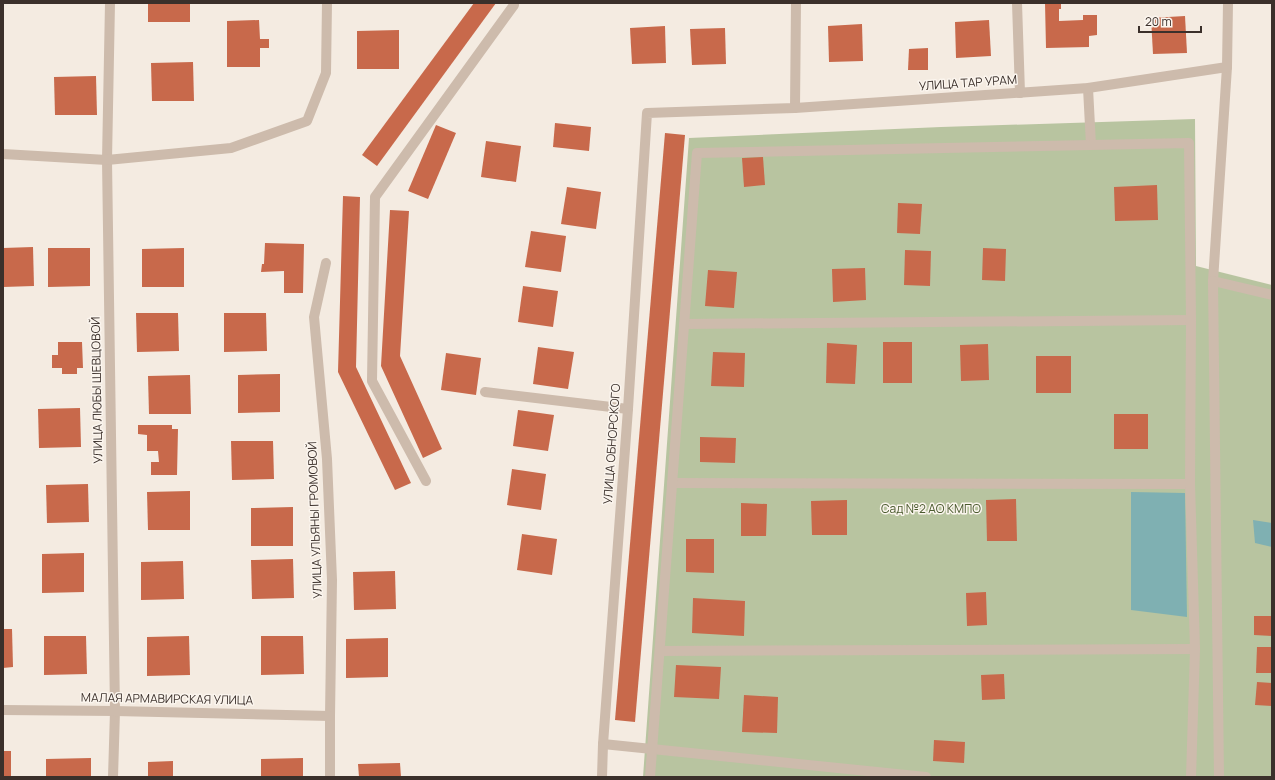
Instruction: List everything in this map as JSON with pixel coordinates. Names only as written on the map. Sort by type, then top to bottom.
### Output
[{"type":"street","name":"УЛИЦА ЛЮБЫ ШЕВЦОВОЙ","points":[[110,3],[107,160],[115,711],[113,777]]},
{"type":"street","points":[[3,154],[107,160],[231,148],[307,121],[326,73],[327,3]]},
{"type":"street","points":[[426,481],[372,381],[375,197],[514,3]]},
{"type":"street","points":[[795,108],[796,3]]},
{"type":"street","points":[[1017,3],[1020,93]]},
{"type":"street","points":[[1219,777],[1213,281],[1227,67],[1228,3]]},
{"type":"street","name":"УЛИЦА ТАР УРАМ","points":[[647,114],[795,108],[1088,88],[1227,67]]},
{"type":"street","points":[[1088,88],[1091,145]]},
{"type":"street","name":"УЛИЦА ОБНОРСКОГО","points":[[602,777],[603,744],[628,408],[647,114]]},
{"type":"street","points":[[650,777],[698,153],[1190,143],[1190,484],[1194,649],[1191,777]]},
{"type":"street","name":"УЛИЦА УЛЬЯНЫ ГРОМОВОЙ","points":[[326,263],[314,317],[327,459],[332,580],[330,777]]},
{"type":"street","points":[[1213,281],[1272,295]]},
{"type":"street","points":[[684,324],[1191,320]]},
{"type":"street","points":[[485,392],[628,408]]},
{"type":"street","points":[[672,483],[1190,484]]},
{"type":"street","points":[[660,651],[1194,649]]},
{"type":"street","name":"МАЛАЯ АРМАВИРСКАЯ УЛИЦА","points":[[3,710],[330,716]]},
{"type":"street","points":[[603,744],[926,777]]},
{"type":"green space","name":"Сад №2 АО КМПО","points":[[1195,119],[1196,266],[1272,285],[1272,777],[643,777],[689,138],[941,127]]},
{"type":"water","points":[[1131,492],[1185,493],[1187,617],[1131,610]]},
{"type":"water","points":[[1253,520],[1272,523],[1272,547],[1255,543]]},
{"type":"building","points":[[148,3],[190,3],[190,22],[148,22]]},
{"type":"building","points":[[474,3],[496,3],[377,166],[362,155]]},
{"type":"building","points":[[1045,3],[1061,3],[1061,9],[1059,9],[1059,21],[1083,20],[1083,15],[1097,15],[1097,35],[1089,36],[1089,47],[1046,48]]},
{"type":"building","points":[[1185,16],[1187,53],[1153,54],[1151,18]]},
{"type":"building","points":[[259,20],[260,39],[269,39],[269,48],[260,48],[260,67],[227,67],[227,21]]},
{"type":"building","points":[[989,20],[991,56],[956,58],[955,22]]},
{"type":"building","points":[[862,24],[863,61],[829,62],[828,26]]},
{"type":"building","points":[[665,26],[666,63],[632,64],[630,28]]},
{"type":"building","points":[[725,28],[726,64],[692,65],[690,29]]},
{"type":"building","points":[[399,30],[399,69],[357,69],[357,31]]},
{"type":"building","points":[[928,48],[928,70],[908,70],[909,49]]},
{"type":"building","points":[[193,62],[194,101],[152,101],[151,63]]},
{"type":"building","points":[[96,76],[97,115],[55,115],[54,77]]},
{"type":"building","points":[[555,123],[591,127],[589,151],[553,147]]},
{"type":"building","points":[[436,125],[456,133],[428,199],[408,191]]},
{"type":"building","points":[[665,133],[685,135],[635,722],[615,720]]},
{"type":"building","points":[[486,141],[521,146],[516,182],[481,177]]},
{"type":"building","points":[[763,157],[765,185],[744,187],[742,158]]},
{"type":"building","points":[[1157,185],[1158,220],[1115,221],[1114,187]]},
{"type":"building","points":[[567,187],[601,192],[596,229],[561,224]]},
{"type":"building","points":[[343,196],[360,197],[356,367],[411,483],[395,490],[338,372]]},
{"type":"building","points":[[898,203],[922,204],[920,234],[897,233]]},
{"type":"building","points":[[390,210],[409,211],[400,356],[442,449],[423,458],[381,366]]},
{"type":"building","points":[[531,231],[566,236],[561,272],[525,267]]},
{"type":"building","points":[[265,243],[304,244],[303,293],[284,293],[284,271],[261,272],[262,264],[264,264]]},
{"type":"building","points":[[33,247],[34,286],[3,287],[3,248]]},
{"type":"building","points":[[48,248],[90,248],[90,286],[48,287]]},
{"type":"building","points":[[184,248],[184,287],[142,287],[142,249]]},
{"type":"building","points":[[983,248],[1006,249],[1005,281],[982,280]]},
{"type":"building","points":[[905,250],[931,251],[930,286],[904,285]]},
{"type":"building","points":[[865,268],[866,300],[833,302],[832,269]]},
{"type":"building","points":[[708,270],[737,272],[734,308],[705,306]]},
{"type":"building","points":[[523,286],[558,291],[553,327],[518,322]]},
{"type":"building","points":[[136,313],[178,313],[179,351],[137,352]]},
{"type":"building","points":[[224,313],[266,313],[267,351],[224,352]]},
{"type":"building","points":[[58,342],[82,342],[83,368],[77,368],[77,374],[62,374],[62,368],[52,368],[52,355],[58,355]]},
{"type":"building","points":[[883,342],[912,342],[912,383],[883,383]]},
{"type":"building","points":[[827,343],[857,345],[855,384],[826,383]]},
{"type":"building","points":[[988,344],[989,380],[961,381],[960,345]]},
{"type":"building","points":[[538,347],[574,352],[568,389],[533,384]]},
{"type":"building","points":[[713,352],[745,353],[744,387],[711,386]]},
{"type":"building","points":[[446,353],[481,358],[476,395],[441,390]]},
{"type":"building","points":[[1036,356],[1071,356],[1071,393],[1036,393]]},
{"type":"building","points":[[280,374],[280,412],[238,413],[238,375]]},
{"type":"building","points":[[190,375],[191,414],[149,414],[148,376]]},
{"type":"building","points":[[80,408],[81,447],[39,448],[38,409]]},
{"type":"building","points":[[518,410],[554,415],[548,451],[513,446]]},
{"type":"building","points":[[1114,414],[1148,414],[1148,449],[1114,449]]},
{"type":"building","points":[[138,425],[172,425],[172,429],[178,429],[177,475],[151,475],[151,462],[159,462],[158,451],[147,451],[147,435],[138,434]]},
{"type":"building","points":[[700,437],[736,438],[735,463],[700,462]]},
{"type":"building","points":[[231,441],[273,441],[274,479],[232,480]]},
{"type":"building","points":[[512,469],[546,474],[541,510],[507,505]]},
{"type":"building","points":[[88,484],[89,522],[47,523],[46,485]]},
{"type":"building","points":[[190,491],[190,530],[148,530],[147,492]]},
{"type":"building","points":[[1016,499],[1017,541],[987,541],[986,500]]},
{"type":"building","points":[[847,500],[847,535],[812,535],[811,501]]},
{"type":"building","points":[[741,503],[767,504],[766,536],[741,536]]},
{"type":"building","points":[[293,507],[293,546],[251,546],[251,508]]},
{"type":"building","points":[[522,534],[557,539],[552,575],[517,570]]},
{"type":"building","points":[[686,539],[714,539],[714,573],[686,572]]},
{"type":"building","points":[[84,553],[84,592],[42,593],[42,554]]},
{"type":"building","points":[[293,559],[294,598],[252,599],[251,560]]},
{"type":"building","points":[[183,561],[184,599],[141,600],[141,562]]},
{"type":"building","points":[[395,571],[396,609],[354,610],[353,572]]},
{"type":"building","points":[[986,592],[987,625],[967,626],[966,593]]},
{"type":"building","points":[[693,598],[745,601],[744,636],[692,633]]},
{"type":"building","points":[[1254,616],[1272,616],[1272,636],[1254,635]]},
{"type":"building","points":[[3,629],[12,629],[13,667],[3,668]]},
{"type":"building","points":[[44,636],[86,636],[87,674],[44,675]]},
{"type":"building","points":[[189,636],[190,675],[147,676],[147,637]]},
{"type":"building","points":[[261,636],[303,636],[304,674],[261,675]]},
{"type":"building","points":[[388,638],[388,677],[346,678],[346,639]]},
{"type":"building","points":[[1257,647],[1272,647],[1272,673],[1256,673]]},
{"type":"building","points":[[676,665],[721,667],[719,699],[674,697]]},
{"type":"building","points":[[1004,674],[1005,699],[982,700],[981,675]]},
{"type":"building","points":[[1257,682],[1272,683],[1272,706],[1255,705]]},
{"type":"building","points":[[744,695],[778,697],[777,733],[742,732]]},
{"type":"building","points":[[934,740],[965,742],[964,763],[933,761]]},
{"type":"building","points":[[3,751],[11,751],[11,777],[3,777]]},
{"type":"building","points":[[91,758],[91,777],[46,777],[46,759]]},
{"type":"building","points":[[303,758],[303,777],[261,777],[261,759]]},
{"type":"building","points":[[173,761],[173,777],[148,777],[148,762]]},
{"type":"building","points":[[400,763],[401,777],[359,777],[358,764]]}]
